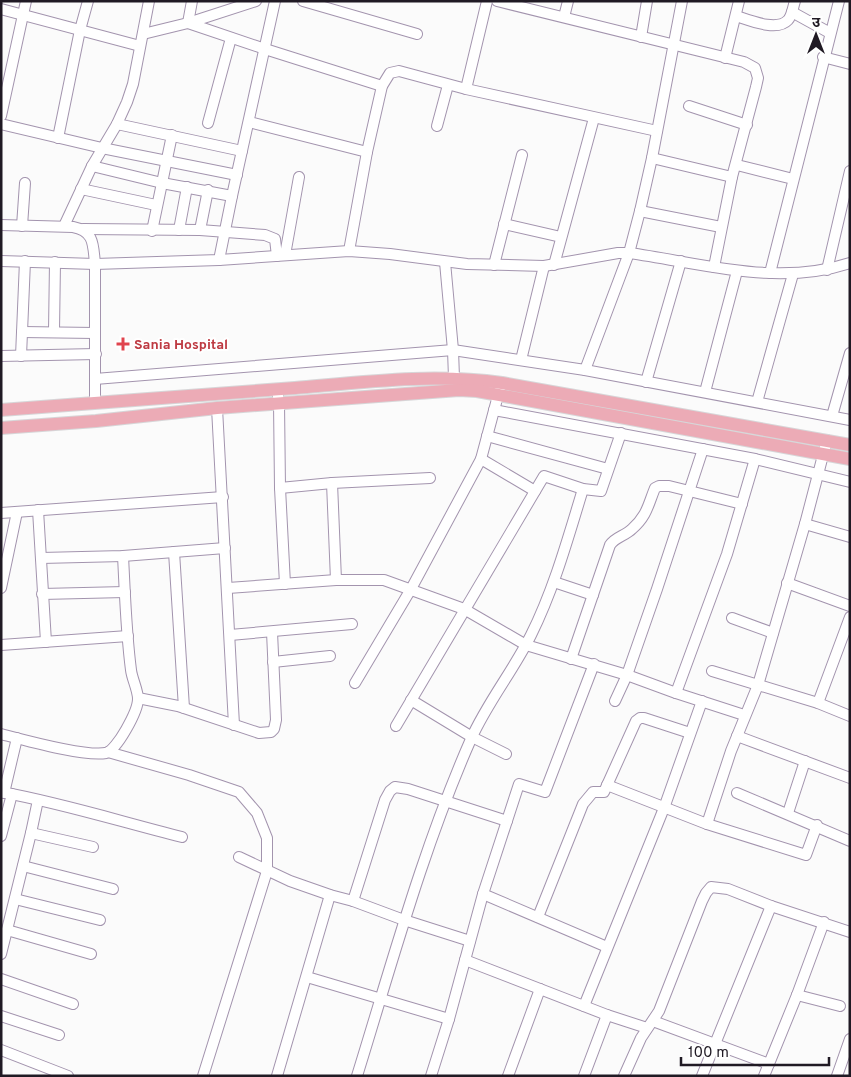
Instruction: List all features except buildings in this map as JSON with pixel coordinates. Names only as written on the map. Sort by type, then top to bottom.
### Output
[{"type":"main road","points":[[1,410],[404,378],[454,378],[502,383],[850,445]]},
{"type":"main road","points":[[1,428],[96,422],[279,403],[443,391],[477,391],[850,459]]},
{"type":"street","points":[[1,116],[26,1]]},
{"type":"street","points":[[58,138],[80,30],[88,1]]},
{"type":"street","points":[[64,226],[92,166],[117,124],[133,84],[149,1]]},
{"type":"street","points":[[188,23],[192,1]]},
{"type":"street","points":[[143,34],[188,23],[256,1]]},
{"type":"street","points":[[219,260],[236,174],[275,1]]},
{"type":"street","points":[[303,1],[417,34]]},
{"type":"street","points":[[466,89],[487,1]]},
{"type":"street","points":[[497,1],[725,58],[751,65],[755,68],[757,72],[756,87],[737,165],[732,177],[714,267]]},
{"type":"street","points":[[564,17],[568,1]]},
{"type":"street","points":[[641,37],[647,1]]},
{"type":"street","points":[[585,370],[629,253],[652,158],[682,1]]},
{"type":"street","points":[[725,58],[739,1]]},
{"type":"street","points":[[736,16],[772,25],[781,25],[788,20],[795,1]]},
{"type":"street","points":[[770,273],[839,1]]},
{"type":"street","points":[[1,9],[140,46]]},
{"type":"street","points":[[792,12],[830,33]]},
{"type":"street","points":[[188,23],[265,50],[382,86]]},
{"type":"street","points":[[208,124],[231,38]]},
{"type":"street","points":[[823,58],[850,64]]},
{"type":"street","points":[[349,251],[367,152],[382,86],[390,74],[398,71],[448,85],[657,131]]},
{"type":"street","points":[[437,126],[448,85]]},
{"type":"street","points":[[689,106],[747,125]]},
{"type":"street","points":[[521,360],[549,265],[561,237],[594,118]]},
{"type":"street","points":[[249,122],[367,152]]},
{"type":"street","points":[[1,124],[102,148],[236,174]]},
{"type":"street","points":[[117,124],[242,151]]},
{"type":"street","points":[[152,231],[172,135]]},
{"type":"street","points":[[494,265],[522,155]]},
{"type":"street","points":[[652,158],[732,177]]},
{"type":"street","points":[[737,165],[793,179]]},
{"type":"street","points":[[92,166],[162,183],[208,190],[232,196]]},
{"type":"street","points":[[828,270],[850,171]]},
{"type":"street","points":[[281,255],[299,177]]},
{"type":"street","points":[[22,226],[25,184]]},
{"type":"street","points":[[179,230],[187,187]]},
{"type":"street","points":[[81,189],[156,205]]},
{"type":"street","points":[[200,230],[208,190]]},
{"type":"street","points":[[640,211],[721,227]]},
{"type":"street","points":[[504,224],[561,237]]},
{"type":"street","points":[[1,226],[64,226],[83,229],[225,232],[273,237],[281,255]]},
{"type":"street","points":[[83,229],[90,236],[95,264],[95,403]]},
{"type":"street","points":[[1,261],[95,264],[219,260],[349,251],[390,254],[445,262],[494,265],[549,265],[618,253],[629,253],[737,271],[793,274],[828,270],[850,263]]},
{"type":"street","points":[[21,356],[25,261]]},
{"type":"street","points":[[646,382],[681,261]]},
{"type":"street","points":[[54,332],[55,262]]},
{"type":"street","points":[[445,262],[454,378]]},
{"type":"street","points":[[705,392],[737,271]]},
{"type":"street","points":[[757,402],[793,274]]},
{"type":"street","points":[[22,332],[95,333]]},
{"type":"street","points":[[95,379],[453,350],[585,370],[850,420]]},
{"type":"street","points":[[1,356],[96,354]]},
{"type":"street","points":[[832,416],[850,354]]},
{"type":"street","points":[[355,683],[411,589],[481,459],[502,383]]},
{"type":"street","points":[[276,389],[279,403],[280,488],[285,584]]},
{"type":"street","points":[[217,408],[234,725]]},
{"type":"street","points":[[494,410],[755,459],[850,482]]},
{"type":"street","points":[[396,726],[544,476],[583,489],[601,490],[621,433]]},
{"type":"street","points":[[487,436],[608,469]]},
{"type":"street","points":[[707,824],[744,715],[758,684],[828,440]]},
{"type":"street","points":[[614,701],[627,675],[702,449]]},
{"type":"street","points":[[481,459],[535,491]]},
{"type":"street","points":[[676,694],[727,554],[755,459]]},
{"type":"street","points":[[280,488],[332,483],[430,478]]},
{"type":"street","points":[[332,483],[336,580]]},
{"type":"street","points":[[571,659],[610,545],[633,528],[645,516],[655,488],[664,485],[742,504]]},
{"type":"street","points":[[357,1076],[404,920],[445,802],[472,737],[526,645],[554,582],[583,489]]},
{"type":"street","points":[[1,513],[223,497]]},
{"type":"street","points":[[38,510],[46,642]]},
{"type":"street","points":[[1,588],[17,512]]},
{"type":"street","points":[[805,524],[850,537]]},
{"type":"street","points":[[41,558],[123,556],[225,548]]},
{"type":"street","points":[[174,552],[184,708]]},
{"type":"street","points":[[1,734],[89,754],[108,752],[114,749],[119,742],[136,708],[138,698],[132,680],[123,556]]},
{"type":"street","points":[[228,588],[336,580],[384,580],[464,609],[526,645],[594,664],[676,694],[744,715]]},
{"type":"street","points":[[554,582],[593,595]]},
{"type":"street","points":[[787,583],[850,606]]},
{"type":"street","points":[[42,594],[125,592]]},
{"type":"street","points":[[818,703],[850,617]]},
{"type":"street","points":[[732,618],[772,633]]},
{"type":"street","points":[[230,635],[352,624]]},
{"type":"street","points":[[138,698],[184,708],[259,733],[271,732],[274,729],[276,720],[272,632]]},
{"type":"street","points":[[1,645],[128,636]]},
{"type":"street","points":[[273,662],[330,656]]},
{"type":"street","points":[[431,1076],[449,1020],[484,894],[519,784],[545,792],[594,664]]},
{"type":"street","points":[[712,671],[818,703],[850,716]]},
{"type":"street","points":[[412,700],[472,737],[506,754]]},
{"type":"street","points":[[584,1006],[664,808],[702,702]]},
{"type":"street","points":[[538,918],[583,804],[594,792],[604,792],[634,725],[640,718],[648,719],[690,733]]},
{"type":"street","points":[[737,736],[850,778]]},
{"type":"street","points":[[1,836],[6,793],[17,738]]},
{"type":"street","points":[[108,752],[239,792],[257,813],[267,838],[267,871],[203,1076]]},
{"type":"street","points":[[788,813],[805,762]]},
{"type":"street","points":[[607,785],[707,824],[806,855],[817,825]]},
{"type":"street","points":[[353,901],[385,800],[390,791],[395,787],[401,787],[507,821]]},
{"type":"street","points":[[6,793],[80,809],[114,820],[182,837]]},
{"type":"street","points":[[737,793],[817,825],[850,841]]},
{"type":"street","points":[[1,954],[32,833],[38,800]]},
{"type":"street","points":[[32,833],[93,847]]},
{"type":"street","points":[[239,857],[267,871],[330,895],[470,941]]},
{"type":"street","points":[[23,866],[113,889]]},
{"type":"street","points":[[624,1076],[634,1052],[663,1001],[706,893],[711,888],[719,887],[850,932]]},
{"type":"street","points":[[484,894],[607,947]]},
{"type":"street","points":[[277,1076],[330,895]]},
{"type":"street","points":[[15,899],[100,920]]},
{"type":"street","points":[[702,1076],[770,906]]},
{"type":"street","points":[[764,1076],[824,922]]},
{"type":"street","points":[[7,930],[91,954]]},
{"type":"street","points":[[466,960],[607,1015],[650,1024],[715,1044],[769,1064]]},
{"type":"street","points":[[307,977],[449,1020]]},
{"type":"street","points":[[1,978],[73,1004]]},
{"type":"street","points":[[508,1076],[540,989]]},
{"type":"street","points":[[797,995],[840,1006]]},
{"type":"street","points":[[584,1076],[607,1015]]},
{"type":"street","points":[[1,1016],[59,1035]]},
{"type":"street","points":[[837,1076],[850,1039]]},
{"type":"street","points":[[1,1050],[68,1076]]},
{"type":"place","name":"Sania Hospital","points":[[123,344]]}]
